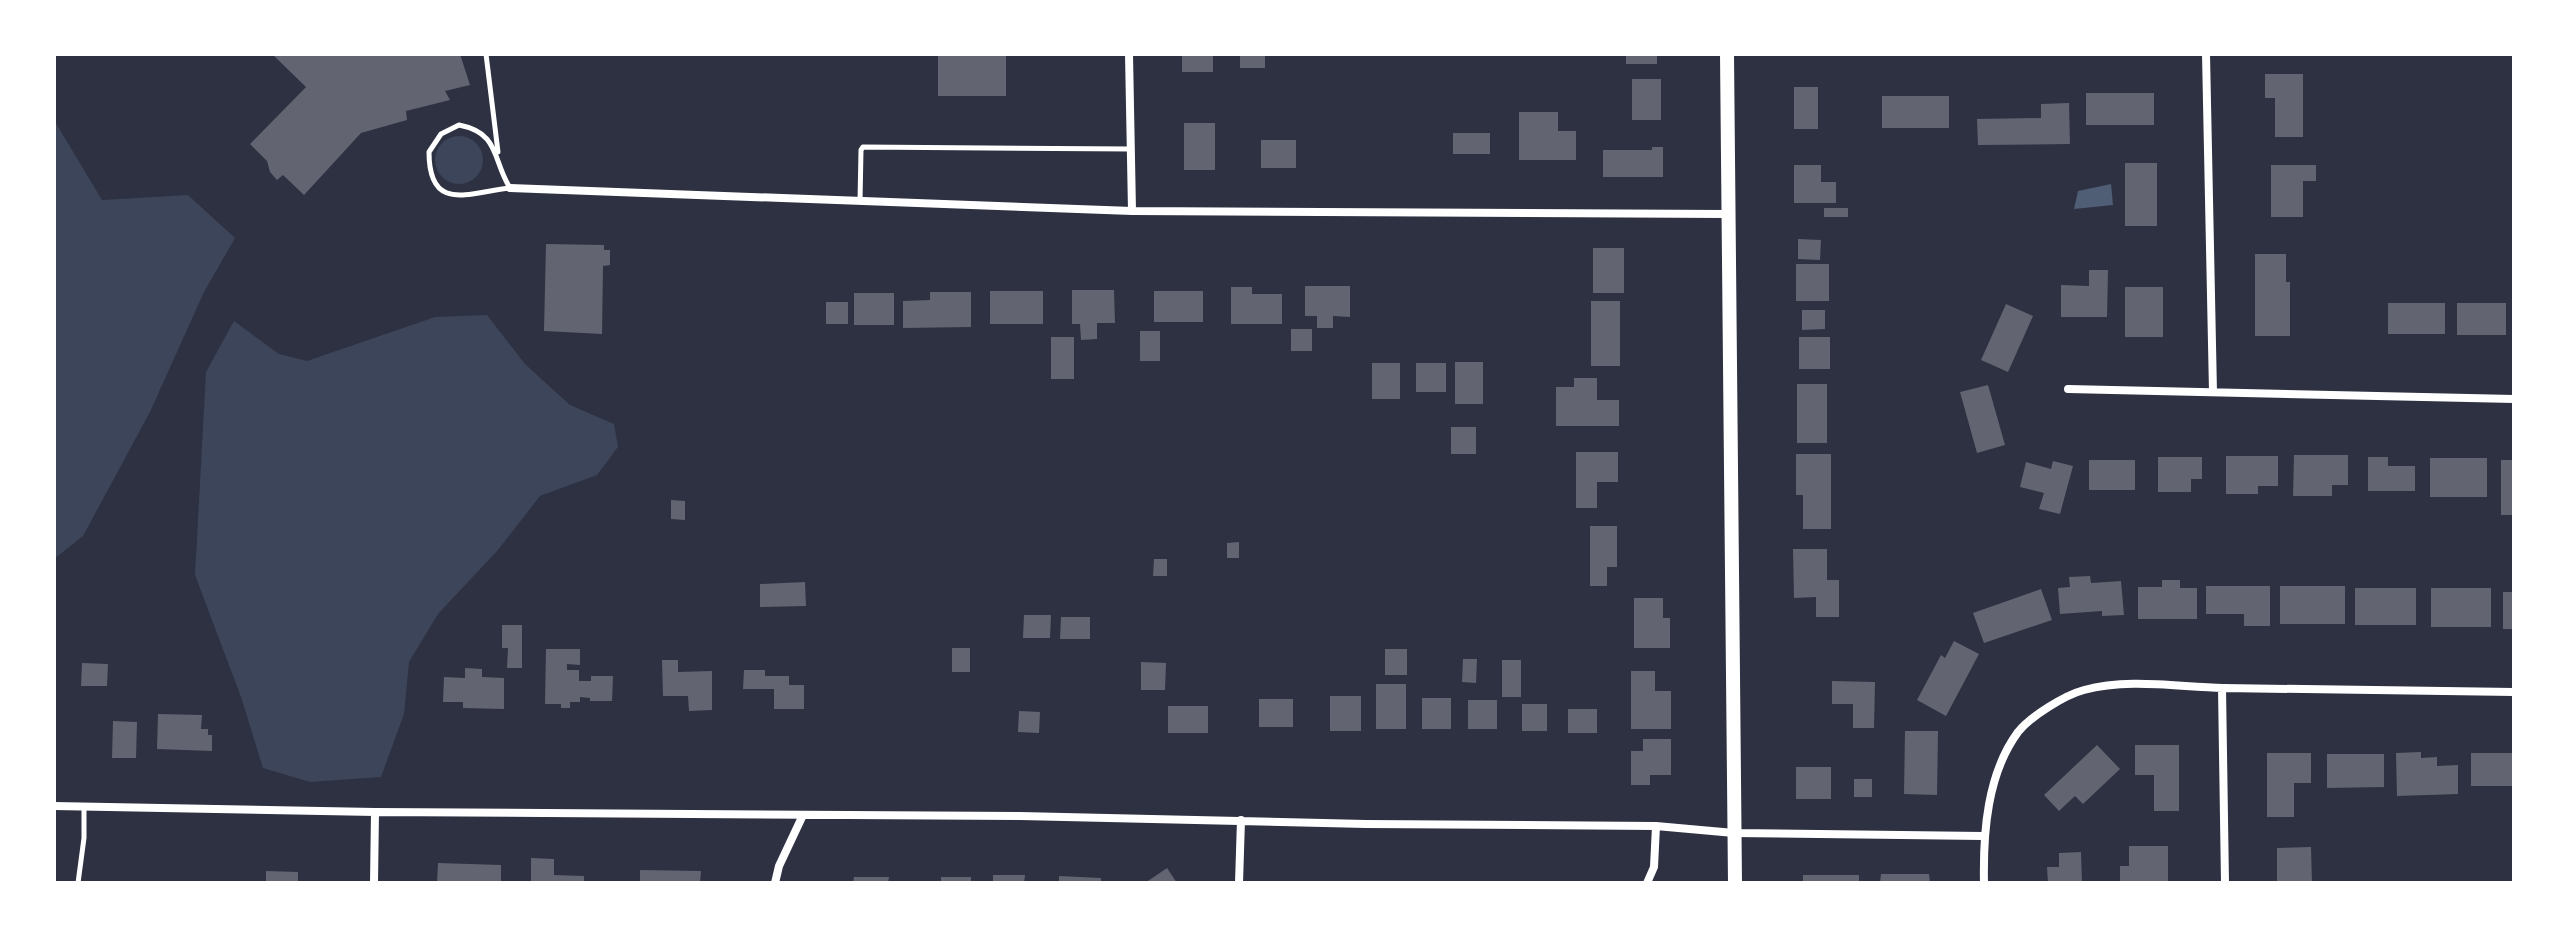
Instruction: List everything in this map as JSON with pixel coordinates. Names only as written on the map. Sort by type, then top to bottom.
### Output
[{"type":"street","points":[[1129,54],[1132,211]]},
{"type":"street","points":[[1727,54],[1735,883]]},
{"type":"street","points":[[2206,54],[2213,392]]},
{"type":"street","points":[[510,188],[1132,211],[1728,214]]},
{"type":"street","points":[[2068,389],[2514,399]]},
{"type":"street","points":[[1984,883],[1983,836],[1999,769],[2019,731],[2050,706],[2082,690],[2119,684],[2514,692]]},
{"type":"street","points":[[2222,688],[2225,883]]},
{"type":"street","points":[[54,806],[1656,826],[1734,833],[1983,836]]},
{"type":"street","points":[[374,883],[375,812]]},
{"type":"street","points":[[775,883],[779,866],[803,815]]},
{"type":"street","points":[[1239,883],[1241,820]]},
{"type":"street","points":[[1647,883],[1654,867],[1656,826]]},
{"type":"lane","points":[[486,54],[498,157],[502,176],[510,188],[460,197],[438,187],[432,175],[429,152],[441,134],[459,125],[473,127],[487,136],[498,157]]},
{"type":"lane","points":[[860,201],[860,155],[863,147],[1131,149]]},
{"type":"lane","points":[[78,883],[84,838],[84,806]]},
{"type":"shaded area","points":[[54,120],[102,200],[188,195],[235,238],[204,292],[150,412],[83,536],[54,559]]},
{"type":"shaded area","points":[[459,136],[476,143],[483,160],[476,177],[459,184],[442,177],[435,160],[442,143]]},
{"type":"shaded area","points":[[2111,184],[2113,205],[2074,209],[2078,191]]},
{"type":"shaded area","points":[[487,315],[525,364],[570,405],[614,424],[618,447],[597,475],[540,496],[498,550],[438,614],[409,662],[404,714],[381,777],[310,782],[263,768],[241,697],[195,575],[206,372],[234,321],[279,354],[307,361],[435,317]]},
{"type":"building","points":[[272,54],[460,54],[470,85],[445,91],[450,100],[406,111],[407,120],[361,133],[304,195],[283,175],[277,180],[270,172],[267,161],[250,144],[306,87]]},
{"type":"building","points":[[938,54],[1006,54],[1006,96],[938,96]]},
{"type":"building","points":[[1182,54],[1213,54],[1213,72],[1182,72]]},
{"type":"building","points":[[1240,54],[1265,54],[1265,68],[1240,68]]},
{"type":"building","points":[[1626,54],[1657,54],[1657,64],[1626,64]]},
{"type":"building","points":[[2265,74],[2303,74],[2303,137],[2275,137],[2275,98],[2265,98]]},
{"type":"building","points":[[1632,79],[1661,79],[1661,120],[1632,120]]},
{"type":"building","points":[[1794,87],[1818,87],[1818,129],[1794,129]]},
{"type":"building","points":[[2086,93],[2154,93],[2154,125],[2086,125]]},
{"type":"building","points":[[1882,96],[1949,96],[1949,128],[1882,128]]},
{"type":"building","points":[[2069,103],[2070,144],[1978,145],[1977,119],[2041,118],[2041,104]]},
{"type":"building","points":[[1519,112],[1558,112],[1558,131],[1576,131],[1576,160],[1519,160]]},
{"type":"building","points":[[1184,123],[1215,123],[1215,170],[1184,170]]},
{"type":"building","points":[[1453,133],[1490,133],[1490,154],[1453,154]]},
{"type":"building","points":[[1261,140],[1296,140],[1296,168],[1261,168]]},
{"type":"building","points":[[1652,147],[1663,147],[1663,177],[1603,177],[1603,150],[1652,150]]},
{"type":"building","points":[[2125,163],[2157,163],[2157,226],[2125,226]]},
{"type":"building","points":[[1794,165],[1821,165],[1821,182],[1836,182],[1836,203],[1794,203]]},
{"type":"building","points":[[2271,165],[2316,165],[2316,181],[2303,181],[2303,217],[2271,217]]},
{"type":"building","points":[[1824,208],[1848,208],[1848,217],[1824,217]]},
{"type":"building","points":[[1798,239],[1821,240],[1820,260],[1798,259]]},
{"type":"building","points":[[546,244],[604,245],[604,250],[610,250],[610,265],[603,266],[602,334],[544,331]]},
{"type":"building","points":[[1593,248],[1624,248],[1624,293],[1593,293]]},
{"type":"building","points":[[2255,254],[2286,254],[2286,282],[2290,282],[2290,336],[2255,336]]},
{"type":"building","points":[[1796,264],[1829,264],[1829,301],[1796,301]]},
{"type":"building","points":[[2089,270],[2108,270],[2107,317],[2061,317],[2061,285],[2089,286]]},
{"type":"building","points":[[1305,286],[1350,286],[1350,317],[1333,316],[1333,328],[1317,328],[1317,316],[1305,316]]},
{"type":"building","points":[[1231,287],[1252,287],[1252,294],[1282,294],[1282,324],[1231,324]]},
{"type":"building","points":[[2125,287],[2163,287],[2163,337],[2125,337]]},
{"type":"building","points":[[1072,290],[1114,290],[1115,323],[1097,323],[1097,339],[1081,340],[1080,324],[1072,324]]},
{"type":"building","points":[[990,291],[1043,291],[1043,324],[990,324]]},
{"type":"building","points":[[1154,291],[1203,291],[1203,322],[1154,322]]},
{"type":"building","points":[[930,292],[971,292],[971,327],[903,328],[903,301],[930,300]]},
{"type":"building","points":[[854,293],[894,293],[894,325],[854,325]]},
{"type":"building","points":[[1591,301],[1620,301],[1620,366],[1591,366]]},
{"type":"building","points":[[826,302],[848,302],[848,324],[826,324]]},
{"type":"building","points":[[2388,303],[2445,303],[2445,334],[2388,334]]},
{"type":"building","points":[[2457,303],[2506,303],[2506,335],[2457,335]]},
{"type":"building","points":[[2006,304],[2033,316],[2008,372],[1981,360]]},
{"type":"building","points":[[1802,310],[1825,310],[1825,329],[1802,330]]},
{"type":"building","points":[[1291,329],[1312,329],[1312,351],[1291,351]]},
{"type":"building","points":[[1140,331],[1160,331],[1160,361],[1140,361]]},
{"type":"building","points":[[1051,337],[1074,337],[1074,379],[1051,379]]},
{"type":"building","points":[[1799,337],[1830,337],[1830,369],[1799,369]]},
{"type":"building","points":[[1455,362],[1483,362],[1483,404],[1455,404]]},
{"type":"building","points":[[1372,363],[1400,363],[1400,399],[1372,399]]},
{"type":"building","points":[[1416,363],[1446,363],[1446,392],[1416,392]]},
{"type":"building","points":[[1574,378],[1597,378],[1597,400],[1619,400],[1619,426],[1556,426],[1556,387],[1574,387]]},
{"type":"building","points":[[1797,384],[1827,384],[1827,443],[1797,443]]},
{"type":"building","points":[[1988,385],[2005,445],[1977,453],[1960,392]]},
{"type":"building","points":[[1451,427],[1476,427],[1476,454],[1451,454]]},
{"type":"building","points":[[1576,452],[1618,452],[1618,482],[1597,482],[1597,508],[1576,508]]},
{"type":"building","points":[[1796,454],[1831,454],[1831,529],[1803,529],[1803,495],[1796,495]]},
{"type":"building","points":[[2294,455],[2348,455],[2348,485],[2332,485],[2332,496],[2293,496]]},
{"type":"building","points":[[2226,456],[2278,456],[2278,486],[2258,486],[2258,494],[2226,494]]},
{"type":"building","points":[[2158,457],[2202,457],[2202,479],[2191,479],[2191,492],[2158,492]]},
{"type":"building","points":[[2368,457],[2388,457],[2388,466],[2415,466],[2415,491],[2368,491]]},
{"type":"building","points":[[2430,458],[2487,458],[2487,497],[2430,497]]},
{"type":"building","points":[[2089,460],[2135,460],[2135,490],[2089,490]]},
{"type":"building","points":[[2501,460],[2514,460],[2514,515],[2501,515]]},
{"type":"building","points":[[2053,461],[2073,466],[2060,514],[2039,509],[2044,493],[2020,487],[2026,462],[2051,469]]},
{"type":"building","points":[[671,500],[685,501],[685,520],[671,519]]},
{"type":"building","points":[[1590,526],[1617,526],[1617,567],[1607,567],[1607,586],[1590,586]]},
{"type":"building","points":[[1239,542],[1239,558],[1227,558],[1227,543]]},
{"type":"building","points":[[1793,549],[1827,549],[1827,580],[1839,580],[1839,617],[1816,617],[1816,597],[1794,598]]},
{"type":"building","points":[[1154,559],[1167,559],[1167,576],[1153,576]]},
{"type":"building","points":[[2090,576],[2091,583],[2121,581],[2124,615],[2102,616],[2102,611],[2060,614],[2058,588],[2070,587],[2069,577]]},
{"type":"building","points":[[2162,580],[2180,580],[2180,588],[2197,588],[2197,619],[2138,619],[2138,587],[2162,587]]},
{"type":"building","points":[[805,582],[806,606],[760,607],[760,584]]},
{"type":"building","points":[[2206,586],[2270,586],[2270,626],[2244,626],[2244,614],[2206,614]]},
{"type":"building","points":[[2280,586],[2345,586],[2345,624],[2280,624]]},
{"type":"building","points":[[2355,588],[2416,588],[2416,625],[2355,625]]},
{"type":"building","points":[[2431,588],[2491,588],[2491,627],[2431,627]]},
{"type":"building","points":[[2041,589],[2052,620],[1984,643],[1973,613]]},
{"type":"building","points":[[2503,592],[2514,592],[2514,629],[2503,629]]},
{"type":"building","points":[[1634,598],[1663,598],[1663,618],[1670,618],[1670,648],[1634,648]]},
{"type":"building","points":[[1024,615],[1051,615],[1050,638],[1023,638]]},
{"type":"building","points":[[1061,617],[1090,617],[1090,639],[1060,639]]},
{"type":"building","points":[[502,625],[522,625],[522,668],[507,668],[508,648],[502,648]]},
{"type":"building","points":[[1954,641],[1979,654],[1946,716],[1917,700],[1941,655],[1945,658]]},
{"type":"building","points":[[952,648],[970,648],[970,672],[952,672]]},
{"type":"building","points":[[546,649],[580,649],[580,665],[567,664],[567,670],[579,670],[579,681],[591,681],[591,676],[613,676],[612,701],[590,701],[590,698],[580,697],[580,702],[570,702],[570,708],[561,708],[561,704],[545,704]]},
{"type":"building","points":[[1385,649],[1407,649],[1407,675],[1385,675]]},
{"type":"building","points":[[1463,659],[1477,659],[1476,683],[1462,682]]},
{"type":"building","points":[[662,660],[678,660],[678,672],[712,671],[712,710],[689,711],[688,696],[663,696]]},
{"type":"building","points":[[1502,660],[1521,660],[1521,697],[1502,697]]},
{"type":"building","points":[[1141,662],[1166,663],[1165,690],[1141,690]]},
{"type":"building","points":[[82,663],[108,664],[107,686],[81,686]]},
{"type":"building","points":[[465,668],[482,669],[482,677],[504,678],[504,709],[463,708],[463,702],[443,702],[444,677],[465,678]]},
{"type":"building","points":[[744,670],[765,670],[765,676],[789,676],[789,685],[804,685],[804,709],[774,709],[774,689],[743,689]]},
{"type":"building","points":[[1631,671],[1655,671],[1655,691],[1671,691],[1671,729],[1631,729]]},
{"type":"building","points":[[1832,681],[1875,682],[1874,728],[1853,728],[1853,704],[1832,704]]},
{"type":"building","points":[[1376,684],[1406,684],[1406,729],[1376,729]]},
{"type":"building","points":[[1330,696],[1361,696],[1361,731],[1330,731]]},
{"type":"building","points":[[1422,698],[1451,698],[1451,729],[1422,729]]},
{"type":"building","points":[[1259,699],[1293,699],[1293,727],[1259,727]]},
{"type":"building","points":[[1468,700],[1497,700],[1497,729],[1468,729]]},
{"type":"building","points":[[1522,704],[1547,704],[1547,731],[1522,731]]},
{"type":"building","points":[[1168,706],[1208,706],[1208,733],[1168,733]]},
{"type":"building","points":[[1568,709],[1597,709],[1597,733],[1568,733]]},
{"type":"building","points":[[1019,711],[1040,712],[1039,733],[1018,732]]},
{"type":"building","points":[[158,714],[202,715],[201,729],[208,729],[208,735],[212,735],[212,751],[157,749]]},
{"type":"building","points":[[113,721],[137,722],[136,758],[112,758]]},
{"type":"building","points":[[1905,731],[1938,731],[1937,795],[1904,794]]},
{"type":"building","points":[[1643,739],[1671,739],[1671,775],[1650,775],[1650,785],[1631,785],[1631,751],[1643,751]]},
{"type":"building","points":[[2097,745],[2120,769],[2083,804],[2075,796],[2059,811],[2044,795]]},
{"type":"building","points":[[2135,745],[2179,745],[2179,811],[2154,811],[2154,775],[2135,775]]},
{"type":"building","points":[[2421,752],[2421,758],[2437,757],[2437,766],[2458,765],[2458,794],[2397,796],[2396,753]]},
{"type":"building","points":[[2267,753],[2311,753],[2311,783],[2294,783],[2294,817],[2267,817]]},
{"type":"building","points":[[2471,753],[2514,753],[2514,786],[2471,786]]},
{"type":"building","points":[[2327,754],[2384,754],[2384,787],[2327,788]]},
{"type":"building","points":[[1796,767],[1831,767],[1831,799],[1796,799]]},
{"type":"building","points":[[1854,779],[1872,779],[1872,797],[1854,797]]},
{"type":"building","points":[[2129,846],[2168,846],[2168,883],[2120,883],[2120,866],[2129,866]]},
{"type":"building","points":[[2311,847],[2312,883],[2277,883],[2277,848]]},
{"type":"building","points":[[2081,852],[2082,883],[2048,883],[2047,867],[2059,867],[2059,853]]},
{"type":"building","points":[[531,858],[554,859],[554,875],[584,876],[584,883],[531,883]]},
{"type":"building","points":[[438,863],[501,865],[501,883],[437,883]]},
{"type":"building","points":[[1167,868],[1177,883],[1145,883]]},
{"type":"building","points":[[640,870],[701,871],[700,883],[640,883]]},
{"type":"building","points":[[266,871],[298,872],[298,883],[266,883]]},
{"type":"building","points":[[1881,874],[1929,874],[1930,883],[1880,883]]},
{"type":"building","points":[[993,875],[1025,875],[1024,883],[993,883]]},
{"type":"building","points":[[1803,875],[1859,875],[1859,883],[1803,883]]},
{"type":"building","points":[[1059,876],[1101,878],[1101,883],[1059,883]]},
{"type":"building","points":[[854,877],[889,877],[888,883],[853,883]]},
{"type":"building","points":[[941,877],[971,877],[971,883],[941,883]]}]
